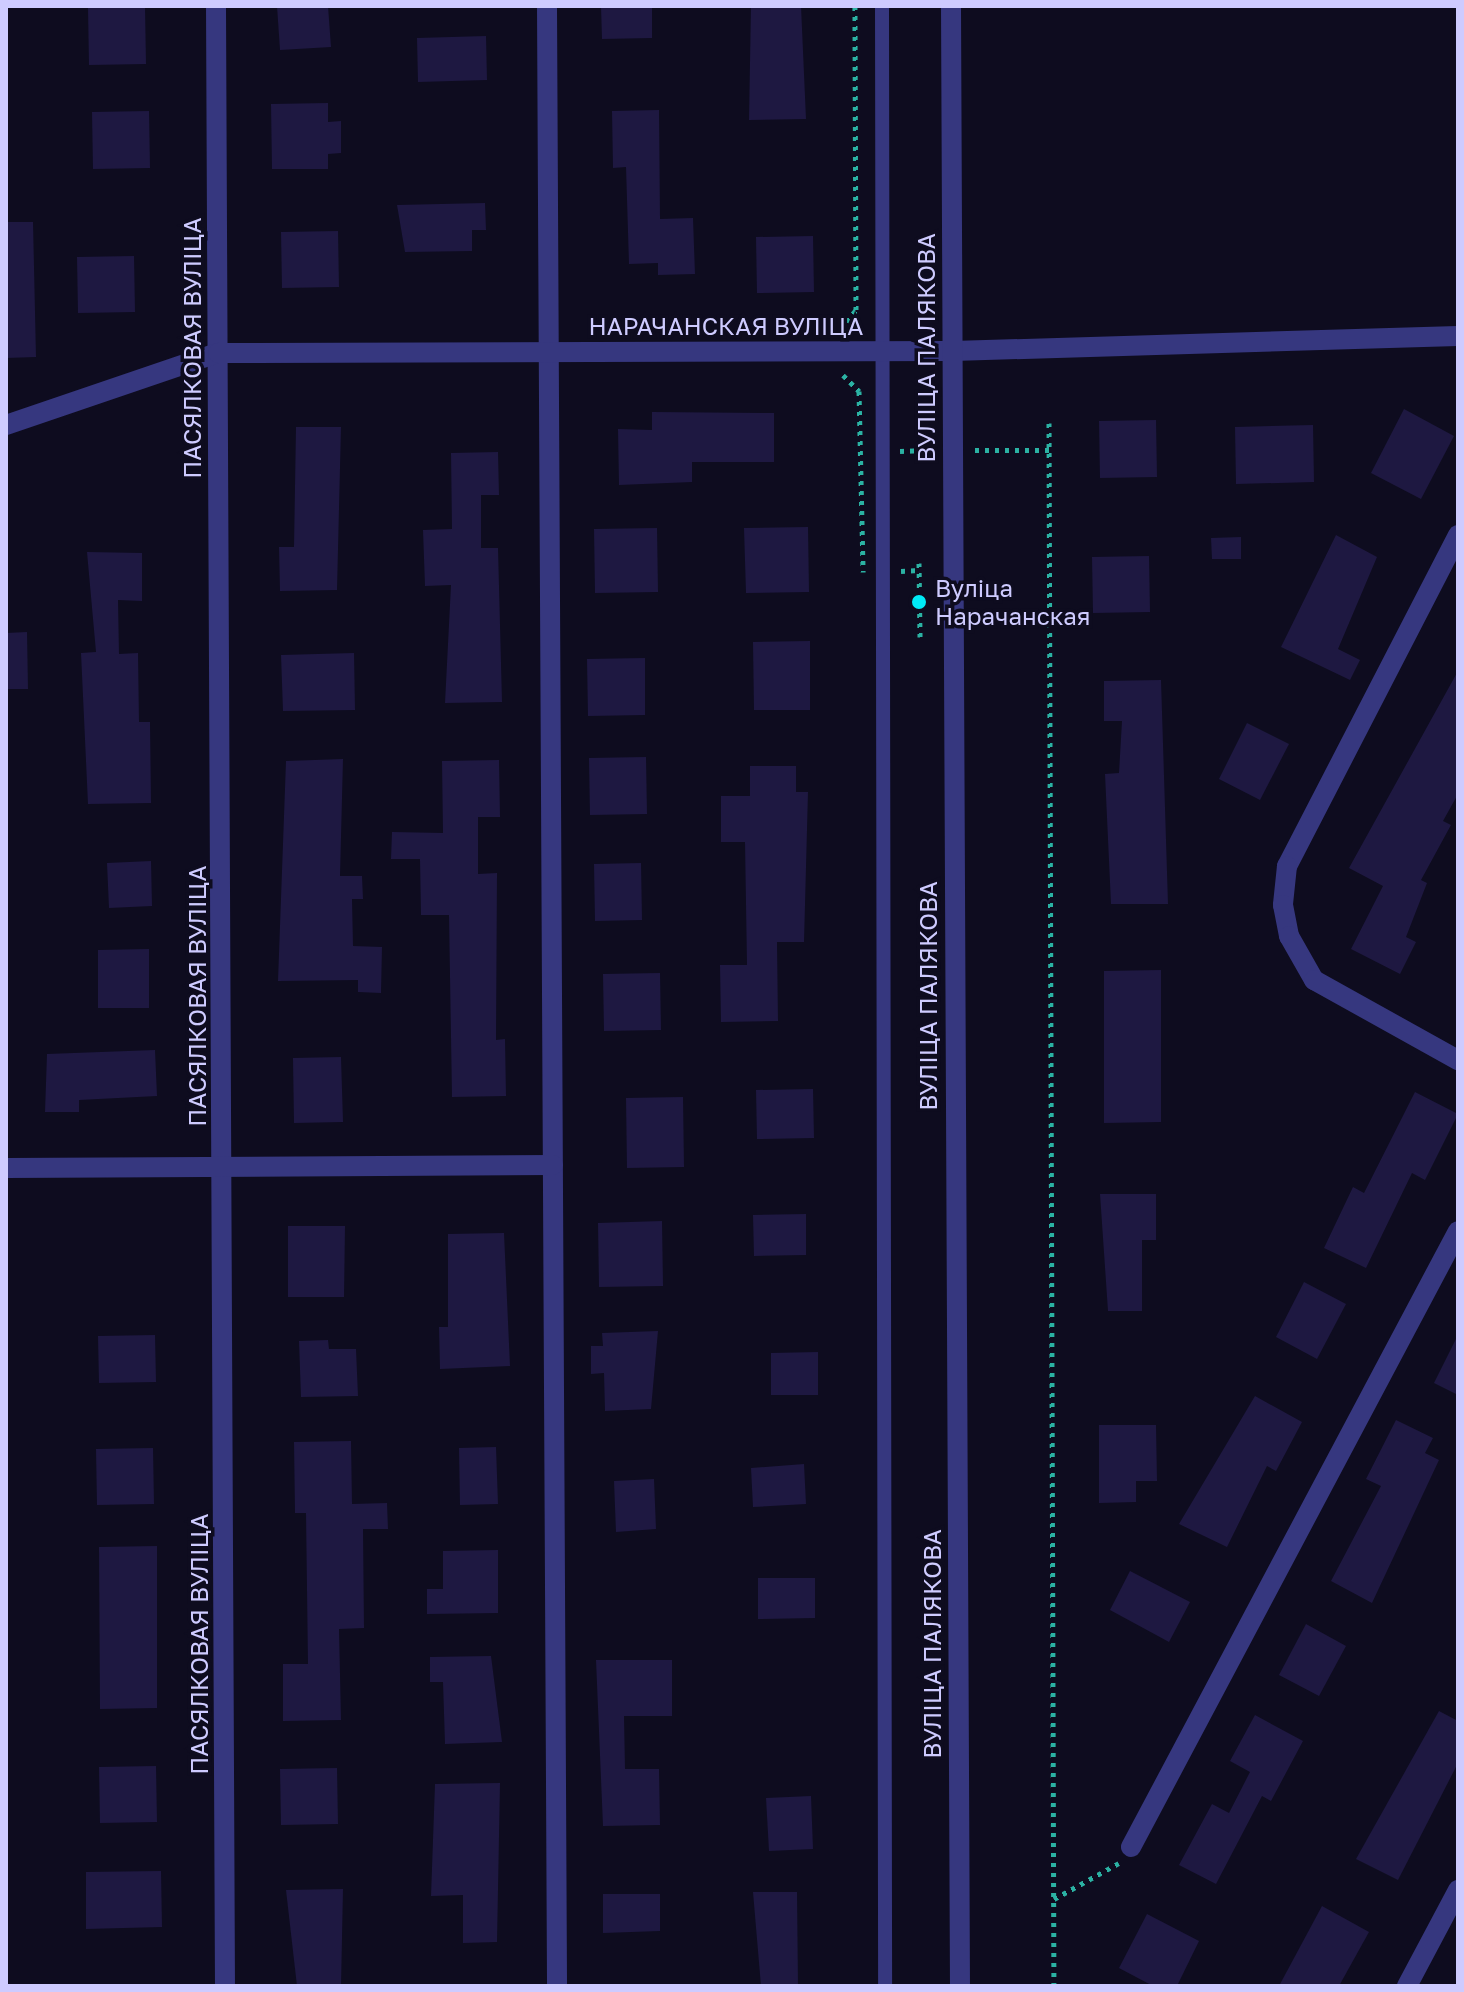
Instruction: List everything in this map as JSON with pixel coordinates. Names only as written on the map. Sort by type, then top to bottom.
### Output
[{"type":"street","name":"ПАСЯЛКОВАЯ ВУЛІЦА","points":[[216,6],[224,1168],[225,1986]]},
{"type":"street","points":[[547,6],[557,1986]]},
{"type":"street","name":"ВУЛІЦА ПАЛЯКОВА","points":[[951,6],[960,1986]]},
{"type":"street","name":"НАРАЧАНСКАЯ ВУЛІЦА","points":[[6,425],[218,353],[953,351],[1458,336]]},
{"type":"street","points":[[1458,535],[1287,866],[1283,905],[1289,936],[1314,980],[1458,1060]]},
{"type":"street","points":[[6,1168],[553,1165]]},
{"type":"street","points":[[1131,1847],[1458,1231]]},
{"type":"street","points":[[1407,1986],[1458,1890]]},
{"type":"lane","points":[[882,6],[885,1986]]},
{"type":"path","points":[[840,339],[840,324],[856,310],[855,6]]},
{"type":"path","points":[[1049,423],[1054,1986]]},
{"type":"path","points":[[970,450],[1049,450]]},
{"type":"path","points":[[919,563],[920,637]]},
{"type":"path","points":[[1054,1899],[1098,1880],[1131,1847]]},
{"type":"building","points":[[277,6],[328,6],[331,47],[280,50]]},
{"type":"building","points":[[601,6],[652,6],[652,38],[602,39]]},
{"type":"building","points":[[751,6],[801,6],[806,119],[749,120]]},
{"type":"building","points":[[145,7],[146,64],[89,65],[88,8]]},
{"type":"building","points":[[486,36],[487,80],[418,82],[417,38]]},
{"type":"building","points":[[328,103],[328,122],[341,121],[341,153],[328,154],[328,169],[272,169],[271,104]]},
{"type":"building","points":[[659,110],[660,219],[693,218],[695,274],[658,275],[658,263],[629,264],[626,167],[613,168],[612,111]]},
{"type":"building","points":[[149,111],[150,168],[93,169],[92,112]]},
{"type":"building","points":[[485,203],[486,230],[472,230],[472,251],[405,252],[397,205]]},
{"type":"building","points":[[6,222],[33,222],[36,357],[6,358]]},
{"type":"building","points":[[338,231],[339,287],[282,288],[281,232]]},
{"type":"building","points":[[813,236],[814,292],[757,293],[756,237]]},
{"type":"building","points":[[134,256],[135,312],[78,313],[77,257]]},
{"type":"building","points":[[1404,409],[1454,436],[1421,499],[1371,473]]},
{"type":"building","points":[[652,412],[774,413],[774,462],[692,462],[692,482],[619,485],[618,429],[652,430]]},
{"type":"building","points":[[1156,420],[1157,477],[1100,478],[1099,421]]},
{"type":"building","points":[[1313,425],[1314,482],[1236,484],[1235,427]]},
{"type":"building","points":[[296,427],[341,427],[337,590],[280,591],[279,547],[294,547]]},
{"type":"building","points":[[498,452],[499,495],[481,495],[481,548],[498,548],[502,702],[445,703],[451,585],[425,586],[423,530],[452,529],[451,453]]},
{"type":"building","points":[[808,527],[809,592],[746,593],[744,528]]},
{"type":"building","points":[[657,528],[658,592],[595,593],[594,529]]},
{"type":"building","points":[[1336,535],[1377,557],[1338,649],[1360,660],[1350,680],[1281,647]]},
{"type":"building","points":[[1241,537],[1241,559],[1212,559],[1211,538]]},
{"type":"building","points":[[87,552],[142,553],[142,601],[118,600],[119,654],[138,653],[139,722],[150,722],[151,803],[88,804],[81,653],[96,652]]},
{"type":"building","points":[[1149,556],[1150,612],[1093,613],[1092,557]]},
{"type":"building","points":[[27,632],[28,689],[6,689],[6,633]]},
{"type":"building","points":[[810,641],[810,710],[754,710],[753,642]]},
{"type":"building","points":[[354,653],[355,710],[283,711],[281,655]]},
{"type":"building","points":[[645,658],[645,715],[588,716],[587,659]]},
{"type":"building","points":[[1458,671],[1458,794],[1443,821],[1451,825],[1421,880],[1427,883],[1406,937],[1416,942],[1400,974],[1351,949],[1383,886],[1349,868]]},
{"type":"building","points":[[1161,680],[1168,904],[1111,904],[1105,774],[1119,773],[1122,721],[1104,721],[1104,681]]},
{"type":"building","points":[[1247,723],[1289,744],[1260,800],[1219,779]]},
{"type":"building","points":[[646,757],[647,814],[590,815],[589,758]]},
{"type":"building","points":[[343,759],[340,876],[362,876],[363,899],[352,899],[353,946],[382,947],[381,993],[358,992],[358,980],[278,981],[286,761]]},
{"type":"building","points":[[499,760],[500,817],[478,817],[478,874],[497,873],[496,1040],[505,1039],[506,1096],[452,1097],[449,915],[421,915],[420,859],[391,859],[392,832],[443,833],[442,761]]},
{"type":"building","points":[[750,766],[796,766],[796,792],[808,792],[804,942],[777,942],[778,1021],[721,1022],[720,965],[747,965],[745,842],[721,842],[721,796],[750,796]]},
{"type":"building","points":[[151,861],[152,906],[109,908],[107,863]]},
{"type":"building","points":[[641,863],[642,920],[595,921],[594,864]]},
{"type":"building","points":[[149,949],[149,1008],[98,1008],[98,950]]},
{"type":"building","points":[[1161,970],[1161,1122],[1104,1123],[1104,971]]},
{"type":"building","points":[[660,973],[661,1030],[604,1031],[603,974]]},
{"type":"building","points":[[155,1050],[157,1096],[79,1100],[79,1112],[45,1112],[47,1054]]},
{"type":"building","points":[[341,1057],[343,1122],[294,1123],[293,1058]]},
{"type":"building","points":[[813,1089],[814,1138],[757,1139],[756,1090]]},
{"type":"building","points":[[1415,1092],[1458,1114],[1425,1180],[1412,1173],[1366,1268],[1324,1248],[1353,1187],[1364,1193]]},
{"type":"building","points":[[683,1097],[684,1167],[627,1168],[626,1098]]},
{"type":"building","points":[[1100,1194],[1156,1194],[1156,1240],[1142,1240],[1142,1311],[1108,1311]]},
{"type":"building","points":[[806,1214],[806,1255],[754,1256],[753,1215]]},
{"type":"building","points":[[662,1221],[663,1286],[599,1287],[598,1223]]},
{"type":"building","points":[[288,1226],[345,1226],[344,1297],[288,1297]]},
{"type":"building","points":[[504,1233],[510,1366],[440,1369],[439,1327],[448,1327],[448,1234]]},
{"type":"building","points":[[1304,1282],[1346,1304],[1317,1359],[1276,1337]]},
{"type":"building","points":[[658,1331],[651,1409],[605,1411],[604,1373],[591,1374],[591,1346],[603,1346],[602,1333]]},
{"type":"building","points":[[155,1335],[156,1382],[99,1383],[98,1336]]},
{"type":"building","points":[[1458,1335],[1458,1395],[1434,1383]]},
{"type":"building","points":[[328,1340],[329,1349],[356,1349],[358,1396],[301,1397],[299,1341]]},
{"type":"building","points":[[818,1352],[818,1395],[771,1395],[771,1353]]},
{"type":"building","points":[[1255,1396],[1302,1422],[1276,1471],[1267,1466],[1227,1547],[1179,1524]]},
{"type":"building","points":[[1396,1420],[1433,1438],[1425,1453],[1439,1460],[1372,1603],[1331,1581],[1381,1486],[1366,1479]]},
{"type":"building","points":[[1099,1425],[1156,1425],[1157,1481],[1136,1481],[1136,1502],[1099,1503]]},
{"type":"building","points":[[351,1441],[352,1504],[387,1503],[388,1529],[363,1529],[364,1628],[339,1629],[341,1720],[283,1721],[283,1664],[308,1664],[306,1513],[295,1513],[294,1442]]},
{"type":"building","points":[[496,1447],[498,1504],[460,1505],[459,1448]]},
{"type":"building","points":[[153,1448],[154,1504],[97,1505],[96,1449]]},
{"type":"building","points":[[804,1464],[806,1504],[753,1507],[751,1468]]},
{"type":"building","points":[[654,1479],[656,1529],[616,1532],[614,1481]]},
{"type":"building","points":[[157,1546],[157,1708],[100,1709],[99,1547]]},
{"type":"building","points":[[498,1550],[498,1613],[427,1614],[427,1589],[443,1589],[443,1551]]},
{"type":"building","points":[[1130,1571],[1190,1602],[1169,1642],[1110,1610]]},
{"type":"building","points":[[758,1578],[815,1578],[815,1618],[758,1619]]},
{"type":"building","points":[[1306,1624],[1346,1646],[1319,1696],[1279,1675]]},
{"type":"building","points":[[491,1656],[502,1742],[445,1744],[443,1682],[430,1682],[430,1657]]},
{"type":"building","points":[[596,1660],[672,1660],[672,1716],[624,1716],[625,1769],[659,1769],[660,1825],[603,1826]]},
{"type":"building","points":[[1439,1711],[1458,1721],[1458,1763],[1398,1880],[1356,1859]]},
{"type":"building","points":[[1255,1715],[1303,1741],[1271,1801],[1262,1796],[1216,1884],[1179,1865],[1212,1804],[1229,1813],[1250,1772],[1230,1761]]},
{"type":"building","points":[[156,1766],[157,1822],[100,1823],[99,1767]]},
{"type":"building","points":[[337,1768],[338,1824],[281,1825],[280,1769]]},
{"type":"building","points":[[500,1783],[497,1942],[463,1943],[463,1895],[431,1896],[435,1784]]},
{"type":"building","points":[[811,1796],[813,1849],[769,1851],[766,1798]]},
{"type":"building","points":[[161,1871],[162,1927],[86,1929],[86,1872]]},
{"type":"building","points":[[343,1889],[341,1986],[297,1986],[286,1890]]},
{"type":"building","points":[[753,1892],[797,1892],[798,1986],[761,1986]]},
{"type":"building","points":[[603,1894],[660,1894],[660,1931],[603,1933]]},
{"type":"building","points":[[1322,1906],[1369,1932],[1339,1986],[1279,1986]]},
{"type":"building","points":[[1147,1914],[1199,1941],[1177,1986],[1153,1986],[1119,1968]]},
{"type":"place","name":"Вуліца Нарачанская","points":[[919,602]]}]
